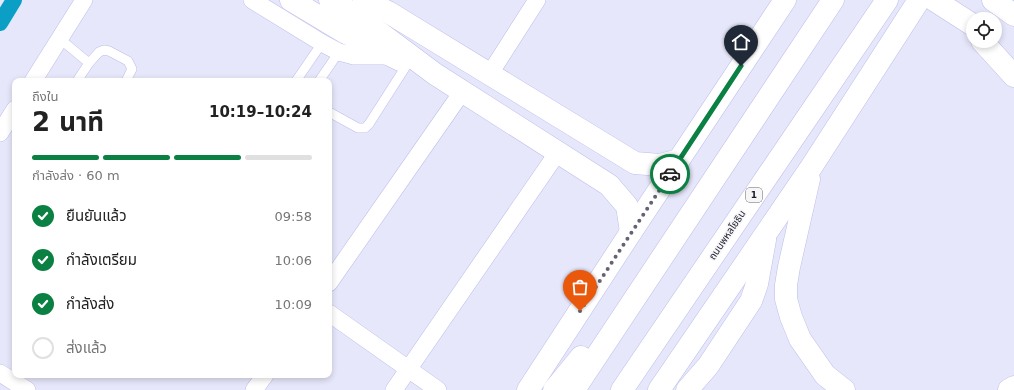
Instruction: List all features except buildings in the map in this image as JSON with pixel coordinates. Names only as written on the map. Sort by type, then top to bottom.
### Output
[{"type":"main road","points":[[291,0],[344,9],[382,6],[490,75],[635,162],[660,165],[679,160]]},
{"type":"main road","points":[[528,390],[785,0]]},
{"type":"main road","points":[[574,390],[833,0]]},
{"type":"main road","name":"ถนนพหลโยธิน","points":[[622,390],[887,0]]},
{"type":"main road","points":[[659,390],[812,166],[919,0]]},
{"type":"main road","points":[[934,0],[965,20]]},
{"type":"main road","points":[[993,0],[1014,15]]},
{"type":"main road","points":[[344,9],[400,60],[435,74]]},
{"type":"main road","points":[[344,9],[356,15],[435,74],[462,92],[609,185],[627,206],[631,232]]},
{"type":"main road","points":[[1002,44],[1014,52]]},
{"type":"main road","points":[[988,48],[1014,76]]},
{"type":"main road","points":[[550,147],[560,116]]},
{"type":"main road","points":[[812,166],[789,267],[786,285],[786,299],[800,340],[825,375],[844,390]]},
{"type":"main road","points":[[687,390],[708,366],[751,301],[757,284],[766,233]]},
{"type":"main road","points":[[554,390],[579,359],[592,349],[602,346]]},
{"type":"main road","points":[[1009,390],[1014,387]]},
{"type":"street","points":[[35,78],[84,0]]},
{"type":"street","points":[[252,0],[339,52],[354,56],[400,60]]},
{"type":"street","points":[[490,75],[537,0]]},
{"type":"street","points":[[332,279],[462,92]]},
{"type":"street","points":[[0,133],[12,115]]},
{"type":"street","points":[[394,390],[550,147]]},
{"type":"street","points":[[332,315],[438,390]]},
{"type":"street","points":[[0,373],[27,390]]},
{"type":"street","points":[[254,390],[263,378]]},
{"type":"lane","points":[[60,39],[89,63]]},
{"type":"lane","points":[[298,78],[322,43]]},
{"type":"lane","points":[[78,78],[99,52],[104,50],[110,51],[128,61],[131,65],[131,74],[128,78]]},
{"type":"lane","points":[[321,78],[339,52]]},
{"type":"lane","points":[[332,114],[358,128],[365,128],[369,124],[400,60]]},
{"type":"waterway","points":[[0,23],[14,0]]},
{"type":"way so far","points":[[580,311],[670,174]]},
{"type":"route","points":[[670,174],[741,66]]}]
